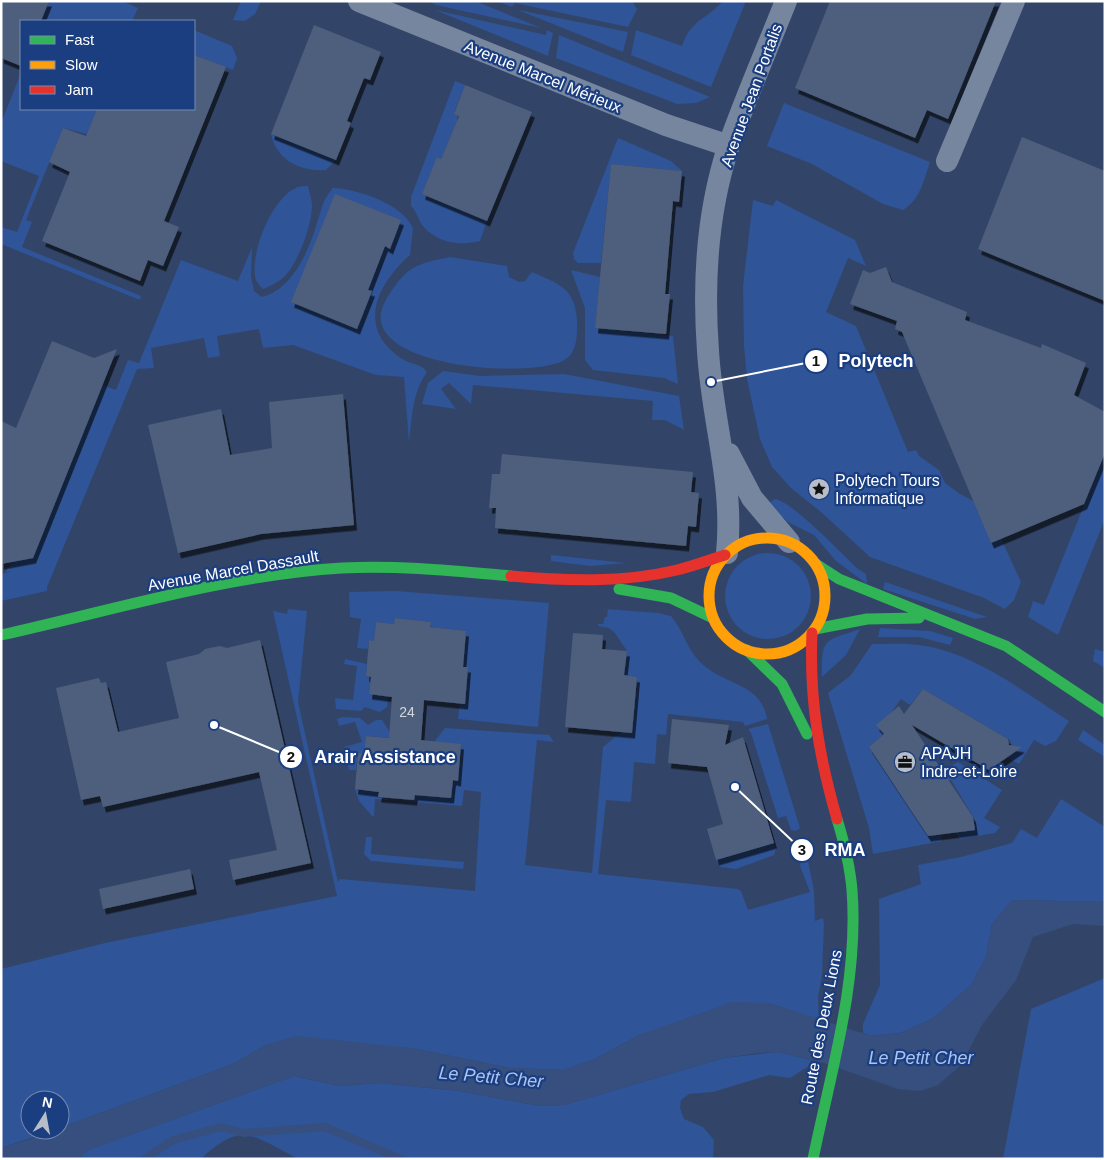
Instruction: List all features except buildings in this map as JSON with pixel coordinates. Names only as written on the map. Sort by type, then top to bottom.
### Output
[{"type":"street","name":"Avenue Marcel Mérieux","points":[[359,1],[666,125],[729,146]]},
{"type":"street","name":"Avenue Jean Portalis","points":[[726,554],[730,507],[708,353],[706,293],[713,214],[729,146],[786,1]]},
{"type":"street","points":[[946,161],[1014,1]]},
{"type":"street","name":"Avenue Jean Portalis","points":[[719,427],[752,498],[789,542]]},
{"type":"street","points":[[816,564],[824,582],[825,602],[813,631],[797,646],[778,653],[762,654],[746,650],[726,638],[713,618],[709,602],[710,584],[715,569],[726,554],[739,545],[755,539],[772,538],[789,542],[804,552],[816,564],[845,582],[1006,646],[1105,712]]},
{"type":"street","name":"Avenue Marcel Dassault","points":[[1,635],[195,590],[315,570],[366,567],[420,568],[563,580],[608,581],[689,569],[726,554]]},
{"type":"street","name":"Avenue Marcel Dassault","points":[[563,580],[671,598],[713,618]]},
{"type":"street","points":[[813,631],[851,620],[900,616],[953,624]]},
{"type":"street","name":"Route des Deux Lions","points":[[813,631],[809,678],[812,715],[827,784],[848,864],[853,903],[854,940],[843,1012],[813,1159]]},
{"type":"street","name":"Route des Deux Lions","points":[[746,650],[782,684],[800,719],[827,784]]},
{"type":"shaded area","points":[[49,1],[122,1],[138,8],[132,20],[41,20]]},
{"type":"shaded area","points":[[241,1],[261,1],[255,14],[245,21],[233,20]]},
{"type":"shaded area","points":[[429,1],[475,1],[541,28],[436,5]]},
{"type":"shaded area","points":[[497,1],[632,1],[637,9],[628,27],[515,3],[512,7]]},
{"type":"shaded area","points":[[723,1],[746,1],[711,87],[631,55],[636,30],[682,46],[690,30]]},
{"type":"shaded area","points":[[435,10],[546,35],[547,30],[553,33],[548,56]]},
{"type":"shaded area","points":[[518,10],[628,32],[623,52]]},
{"type":"shaded area","points":[[195,30],[232,46],[237,58],[233,70],[195,55]]},
{"type":"shaded area","points":[[559,35],[710,97],[696,103],[677,104],[556,58]]},
{"type":"shaded area","points":[[20,76],[20,110],[97,110],[87,134],[63,128],[26,220],[32,222],[22,247],[141,296],[140,300],[1,244],[1,227],[17,232],[39,176],[1,161],[1,118],[3,118]]},
{"type":"shaded area","points":[[455,81],[465,85],[454,113],[459,116],[441,159],[438,157],[422,194],[487,221],[480,241],[465,243],[442,240],[429,232],[423,226],[411,206],[411,197]]},
{"type":"shaded area","points":[[784,103],[930,162],[921,189],[914,201],[903,210],[883,204],[812,164],[767,146]]},
{"type":"shaded area","points":[[271,134],[336,160],[326,170],[308,169],[299,166],[278,151]]},
{"type":"shaded area","points":[[618,138],[671,161],[682,171],[611,164],[601,263],[578,263],[574,259],[573,253]]},
{"type":"shaded area","points":[[308,186],[312,203],[310,222],[300,252],[291,269],[281,280],[263,289],[256,280],[255,265],[256,253],[265,226],[279,202],[287,194],[297,187]]},
{"type":"shaded area","points":[[333,188],[354,191],[390,205],[408,220],[413,229],[410,255],[388,280],[380,294],[376,308],[376,322],[380,335],[389,348],[404,360],[419,366],[427,372],[418,388],[412,415],[409,443],[404,377],[376,375],[293,345],[263,348],[259,329],[217,336],[220,356],[208,358],[204,338],[151,348],[154,368],[137,369],[47,587],[47,591],[1,601],[1,574],[12,571],[5,572],[13,562],[33,557],[102,385],[116,390],[128,360],[139,363],[181,260],[238,281],[252,247],[251,276],[254,291],[262,297],[272,293],[282,287],[297,269],[313,237],[324,202]]},
{"type":"shaded area","points":[[753,200],[773,206],[776,200],[855,240],[866,266],[848,258],[826,312],[856,326],[908,452],[916,450],[919,456],[939,470],[945,483],[960,494],[987,508],[1021,582],[1014,600],[1005,609],[984,598],[870,557],[821,512],[791,488],[772,467],[760,439],[747,379],[744,346],[743,286]]},
{"type":"shaded area","points":[[450,257],[507,266],[509,277],[519,282],[525,281],[532,272],[564,288],[573,301],[577,320],[575,347],[570,356],[547,366],[484,368],[448,363],[416,353],[392,340],[381,321],[387,298],[400,280],[412,268]]},
{"type":"shaded area","points":[[571,270],[600,277],[595,328],[673,336],[678,384],[664,378],[593,370],[585,360],[585,308]]},
{"type":"shaded area","points":[[443,371],[480,376],[564,374],[679,396],[684,430],[665,420],[652,420],[653,401],[473,385],[471,404],[449,383],[441,389],[456,409],[422,404],[428,383]]},
{"type":"shaded area","points":[[1105,453],[1105,519],[1058,635],[1028,617],[1033,601],[1044,605]]},
{"type":"shaded area","points":[[775,499],[793,509],[858,569],[866,574],[867,584],[836,561],[814,535],[788,522],[767,504]]},
{"type":"shaded area","points":[[760,553],[776,553],[785,556],[799,565],[808,579],[811,596],[808,613],[799,627],[785,636],[776,639],[760,639],[744,632],[732,620],[725,604],[725,588],[732,572],[744,560]]},
{"type":"shaded area","points":[[551,555],[626,563],[590,566],[551,561]]},
{"type":"shaded area","points":[[885,582],[987,617],[975,619],[883,589]]},
{"type":"shaded area","points":[[396,591],[549,603],[538,727],[458,719],[460,703],[465,703],[468,668],[463,667],[466,631],[430,627],[431,622],[395,618],[394,624],[376,622],[374,641],[369,640],[368,649],[357,648],[361,619],[350,617],[349,592]]},
{"type":"shaded area","points":[[288,609],[307,611],[298,702],[338,882],[340,879],[475,891],[481,792],[464,790],[462,806],[403,801],[414,800],[415,795],[451,798],[453,780],[458,780],[461,745],[434,742],[445,728],[549,735],[554,742],[537,740],[525,865],[592,873],[603,747],[621,732],[632,733],[637,677],[624,675],[627,651],[615,633],[609,628],[598,626],[598,624],[603,624],[605,617],[607,617],[608,610],[605,609],[659,613],[671,616],[700,662],[720,676],[749,691],[763,707],[767,719],[745,726],[743,722],[668,714],[666,735],[657,734],[655,764],[634,762],[631,802],[606,800],[598,874],[738,889],[741,891],[748,910],[810,892],[800,866],[802,856],[806,851],[814,891],[815,921],[823,918],[824,925],[822,976],[818,997],[819,1020],[769,1003],[639,1035],[595,1059],[564,1070],[510,1068],[411,1048],[268,1044],[233,1064],[70,1124],[70,1090],[20,1090],[20,1140],[25,1140],[1,1148],[1,969],[105,943],[337,896],[273,611],[287,614]]},
{"type":"shaded area","points":[[880,628],[930,631],[953,638],[950,645],[919,637],[878,637]]},
{"type":"shaded area","points":[[860,629],[846,655],[822,677],[823,654],[827,643],[838,636]]},
{"type":"shaded area","points":[[872,644],[919,645],[959,656],[979,664],[998,675],[1069,721],[1056,741],[1045,746],[1034,740],[1019,764],[1008,758],[1013,749],[1010,740],[923,689],[910,705],[901,699],[891,713],[877,726],[884,734],[869,747],[929,837],[939,831],[942,841],[873,854],[869,828],[828,693],[851,675]]},
{"type":"shaded area","points":[[1095,649],[1105,652],[1105,668],[1093,661]]},
{"type":"shaded area","points":[[345,659],[367,664],[366,676],[371,677],[369,694],[388,696],[387,707],[380,712],[365,707],[361,711],[336,709],[335,698],[353,700],[357,666],[344,664]]},
{"type":"shaded area","points":[[342,717],[360,718],[368,725],[376,720],[382,720],[389,731],[394,731],[394,738],[366,736],[364,754],[358,753],[356,770],[349,770],[344,747],[362,742],[355,722],[339,726],[337,719]]},
{"type":"shaded area","points":[[768,724],[800,828],[796,831],[791,830],[786,816],[778,818],[751,733],[748,729]]},
{"type":"shaded area","points":[[1083,730],[1105,745],[1105,757],[1078,740]]},
{"type":"shaded area","points":[[958,762],[1002,790],[984,818],[1000,827],[995,833],[960,839],[956,832],[973,829],[974,818],[951,780],[941,785],[930,769],[938,764],[944,771]]},
{"type":"shaded area","points":[[355,789],[379,791],[378,797],[392,800],[375,799],[374,816],[372,816],[359,801]]},
{"type":"shaded area","points":[[1061,799],[1105,827],[1105,902],[1012,900],[992,924],[986,957],[971,985],[932,1019],[900,1033],[871,1036],[863,1033],[863,1024],[880,985],[879,899],[921,884],[918,865],[961,857],[1012,843],[1021,829],[1037,838]]},
{"type":"shaded area","points":[[366,837],[372,837],[371,854],[464,862],[463,869],[371,861],[364,854]]},
{"type":"shaded area","points":[[774,843],[776,849],[774,855],[736,869],[720,867],[716,860]]},
{"type":"shaded area","points":[[1105,978],[1105,1159],[1003,1159],[1031,1009]]},
{"type":"shaded area","points":[[778,1052],[811,1060],[809,1066],[790,1078],[769,1075],[713,1092],[689,1094],[681,1100],[680,1108],[684,1119],[703,1127],[714,1140],[713,1159],[299,1159],[259,1139],[238,1136],[228,1139],[215,1147],[201,1159],[81,1159],[85,1151],[294,1076],[340,1086],[379,1083],[460,1091],[540,1106],[564,1105],[724,1058]]},
{"type":"water","name":"Le Petit Cher","points":[[1012,900],[1105,902],[1105,926],[1073,924],[1033,937],[1016,980],[982,1025],[961,1065],[938,1085],[920,1091],[898,1089],[824,1063],[778,1052],[724,1058],[564,1105],[540,1106],[460,1091],[379,1083],[340,1086],[294,1076],[86,1151],[81,1159],[1,1159],[1,1148],[27,1140],[70,1140],[70,1124],[233,1064],[268,1044],[297,1036],[411,1048],[510,1068],[564,1070],[595,1059],[639,1035],[732,1002],[769,1003],[871,1036],[900,1033],[932,1019],[971,985],[986,957],[992,924]]},
{"type":"waterway","points":[[144,1159],[173,1140],[221,1127],[244,1133],[325,1127],[401,1159]]},
{"type":"traffic: fast","points":[[816,564],[839,579],[1006,646],[1105,712]]},
{"type":"traffic: fast","points":[[1,635],[170,595],[256,578],[299,572],[384,567],[511,576]]},
{"type":"traffic: fast","points":[[619,589],[671,598],[713,618]]},
{"type":"traffic: fast","points":[[815,629],[867,619],[919,618]]},
{"type":"traffic: fast","points":[[747,650],[782,684],[807,734]]},
{"type":"traffic: fast","points":[[813,1159],[842,1026],[851,958],[852,890],[850,872],[837,819]]},
{"type":"traffic: slow","points":[[767,538],[789,542],[808,555],[821,574],[825,596],[821,618],[808,637],[789,650],[767,654],[745,650],[726,637],[713,618],[709,596],[713,574],[726,555],[745,542],[767,538]]},
{"type":"traffic: jam","points":[[511,576],[573,580],[636,577],[677,570],[725,555]]},
{"type":"traffic: jam","points":[[812,633],[812,681],[820,750],[837,819]]},
{"type":"place","name":"Polytech","points":[[711,382]]},
{"type":"place","name":"Polytech Tours Informatique","points":[[819,489]]},
{"type":"place","name":"Arair Assistance","points":[[214,725]]},
{"type":"place","name":"APAJH Indre-et-Loire","points":[[905,762]]},
{"type":"place","name":"RMA","points":[[735,787]]}]
